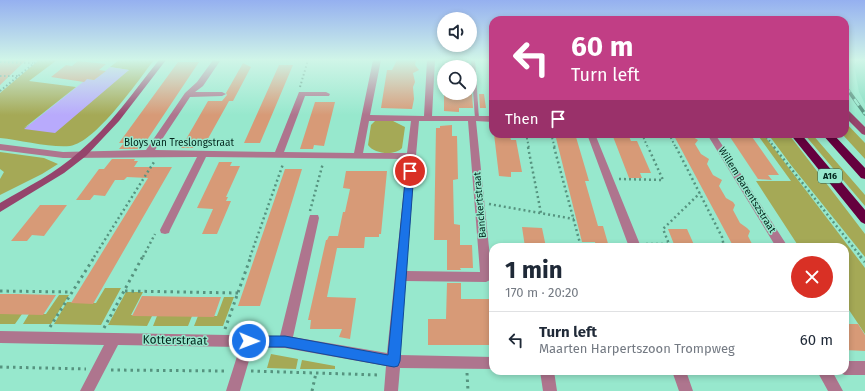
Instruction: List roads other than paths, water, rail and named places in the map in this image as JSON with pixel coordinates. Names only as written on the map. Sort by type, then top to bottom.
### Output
[{"type":"highway","name":"A16","points":[[798,138],[865,219]]},
{"type":"highway","name":"A16","points":[[831,138],[865,175]]},
{"type":"street","points":[[0,208],[61,171],[84,154],[116,119],[148,78]]},
{"type":"street","points":[[148,154],[188,95],[204,78]]},
{"type":"street","points":[[358,156],[373,78]]},
{"type":"street","points":[[428,119],[431,78]]},
{"type":"street","points":[[188,95],[222,94]]},
{"type":"street","points":[[282,154],[302,94],[326,94]]},
{"type":"street","points":[[849,116],[865,132]]},
{"type":"street","points":[[365,118],[489,119]]},
{"type":"street","points":[[391,391],[415,119]]},
{"type":"street","name":"Banckertstraat","points":[[400,276],[486,277],[475,119]]},
{"type":"street","points":[[593,138],[634,243]]},
{"type":"street","name":"Willem Barentszstraat","points":[[714,138],[779,243]]},
{"type":"street","name":"Bloys van Treslongstraat","points":[[0,147],[63,155],[158,153],[411,156]]},
{"type":"street","points":[[165,230],[203,154]]},
{"type":"street","points":[[285,342],[314,218]]},
{"type":"street","name":"Kotterstraat","points":[[0,337],[285,342],[394,361],[489,363]]},
{"type":"street","points":[[87,391],[114,339]]},
{"type":"street","points":[[233,391],[249,341]]},
{"type":"street","points":[[849,368],[865,368]]},
{"type":"street","points":[[548,375],[550,391]]},
{"type":"street","points":[[680,375],[686,391]]},
{"type":"street","points":[[826,375],[836,391]]},
{"type":"lane","points":[[474,100],[475,119]]},
{"type":"railway","points":[[849,92],[865,114]]}]
